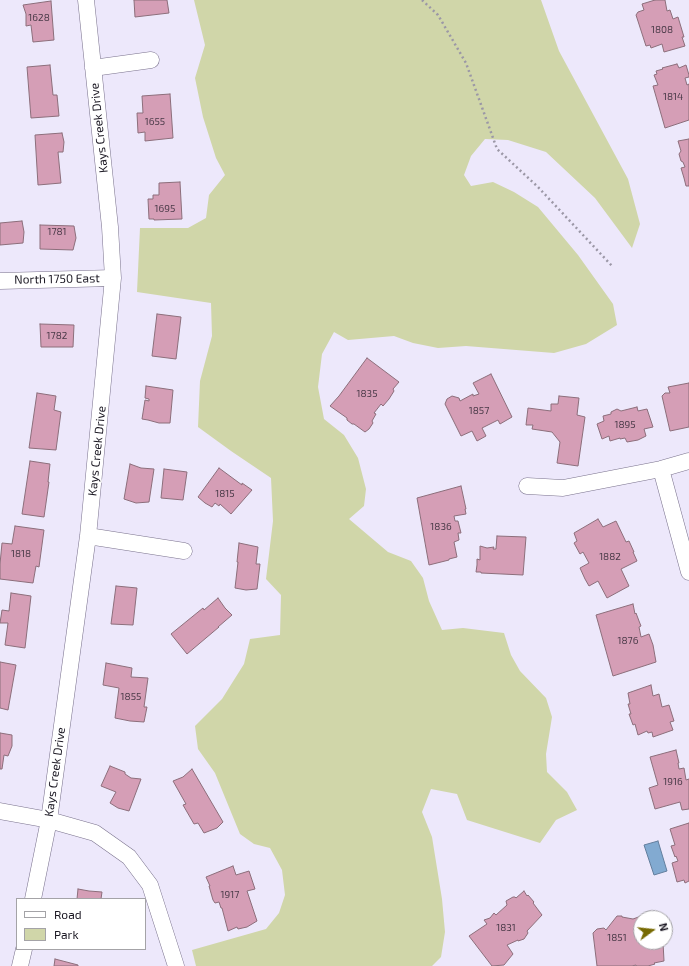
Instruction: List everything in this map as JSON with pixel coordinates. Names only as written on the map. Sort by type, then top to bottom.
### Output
[{"type":"street","name":"Kays Creek Drive","points":[[33,898],[49,820],[88,536],[113,278],[110,227],[86,0]]},
{"type":"street","points":[[93,68],[151,60]]},
{"type":"street","name":"North 1750 East","points":[[0,281],[113,278]]},
{"type":"street","points":[[526,486],[563,488],[661,469],[689,461]]},
{"type":"street","points":[[661,469],[689,572]]},
{"type":"street","points":[[88,536],[184,551]]},
{"type":"street","points":[[0,811],[49,820],[95,833],[129,857],[150,885],[176,966]]},
{"type":"street","points":[[20,966],[24,950]]},
{"type":"path","points":[[422,0],[438,15],[466,63],[497,149],[538,187],[613,267]]},
{"type":"green space","points":[[194,0],[541,0],[559,51],[628,179],[640,224],[632,248],[595,198],[546,152],[508,140],[485,139],[471,156],[464,175],[471,186],[493,182],[514,192],[538,207],[578,255],[613,304],[617,325],[586,344],[554,353],[466,346],[438,348],[413,343],[394,336],[348,340],[334,332],[322,354],[318,387],[324,419],[344,435],[358,458],[366,489],[364,506],[349,519],[388,552],[411,561],[423,578],[429,601],[442,630],[463,628],[504,633],[511,655],[520,671],[546,698],[552,717],[546,754],[547,772],[567,792],[577,810],[556,820],[540,843],[467,820],[457,794],[431,789],[422,812],[432,837],[442,899],[445,932],[441,957],[432,966],[196,966],[192,950],[266,929],[279,913],[285,895],[282,870],[270,848],[254,844],[240,834],[215,773],[198,749],[195,726],[222,699],[244,664],[250,639],[280,635],[281,595],[266,579],[273,521],[271,478],[198,427],[200,381],[212,336],[211,303],[137,292],[140,228],[188,228],[206,218],[209,195],[225,175],[216,158],[203,117],[195,78],[205,45]]},
{"type":"water","points":[[658,841],[667,871],[654,875],[644,845]]},
{"type":"building","points":[[134,0],[167,0],[169,13],[135,17]]},
{"type":"building","points":[[655,0],[665,0],[667,11],[670,10],[673,19],[678,17],[685,46],[664,52],[662,44],[651,48],[650,45],[646,46],[636,15],[638,12],[644,10],[642,4]]},
{"type":"building","points":[[51,1],[54,40],[33,42],[31,25],[26,26],[26,14],[23,5]]},
{"type":"building","points":[[677,64],[679,68],[686,65],[689,75],[689,77],[685,78],[687,85],[689,84],[689,120],[665,128],[653,86],[658,85],[654,75],[657,74],[656,71],[663,69],[662,68]]},
{"type":"building","points":[[50,65],[53,95],[57,95],[59,116],[31,118],[27,67]]},
{"type":"building","points":[[170,94],[173,138],[145,141],[145,132],[138,133],[137,113],[143,113],[142,96]]},
{"type":"building","points":[[62,133],[64,142],[63,152],[58,152],[61,183],[38,185],[35,135]]},
{"type":"building","points":[[689,139],[689,186],[686,186],[681,168],[685,167],[679,154],[681,151],[678,141]]},
{"type":"building","points":[[180,182],[182,219],[149,219],[148,199],[153,199],[153,195],[159,195],[159,183]]},
{"type":"building","points":[[22,221],[24,232],[23,243],[0,245],[0,223]]},
{"type":"building","points":[[40,225],[74,226],[76,238],[73,250],[40,249]]},
{"type":"building","points":[[157,314],[181,317],[176,359],[152,356]]},
{"type":"building","points":[[40,324],[74,325],[73,347],[41,347]]},
{"type":"building","points":[[367,358],[399,382],[393,389],[394,391],[389,399],[383,406],[381,404],[374,413],[376,414],[372,421],[373,423],[365,432],[352,424],[347,420],[347,418],[330,406]]},
{"type":"building","points":[[491,374],[512,417],[500,424],[498,420],[482,428],[486,436],[477,441],[472,431],[461,436],[445,404],[447,399],[452,396],[459,398],[460,401],[473,394],[473,396],[479,394],[473,383]]},
{"type":"building","points":[[689,383],[689,427],[670,431],[662,396],[665,393],[670,393],[668,387]]},
{"type":"building","points":[[146,386],[173,390],[170,423],[159,423],[142,419],[145,400],[149,401],[149,399],[145,398]]},
{"type":"building","points":[[37,393],[56,396],[54,410],[61,412],[56,450],[29,448]]},
{"type":"building","points":[[559,396],[579,398],[577,415],[585,417],[578,466],[557,463],[560,442],[552,432],[532,429],[533,425],[526,425],[528,408],[551,411],[551,404],[558,404]]},
{"type":"building","points":[[637,407],[638,411],[647,409],[653,427],[644,429],[646,436],[638,440],[627,442],[625,438],[610,441],[609,436],[602,439],[597,424],[604,421],[603,416],[611,414],[611,412],[617,409],[621,411]]},
{"type":"building","points":[[30,461],[50,464],[44,517],[22,514]]},
{"type":"building","points":[[130,464],[141,468],[154,469],[149,502],[136,503],[124,499]]},
{"type":"building","points":[[219,468],[242,485],[242,483],[252,490],[231,514],[220,504],[219,506],[215,503],[212,507],[198,497]]},
{"type":"building","points":[[164,469],[187,472],[183,500],[161,498]]},
{"type":"building","points":[[461,486],[466,514],[454,516],[455,521],[458,521],[461,533],[458,533],[459,540],[454,542],[457,557],[429,565],[417,498]]},
{"type":"building","points":[[598,519],[603,527],[616,521],[626,542],[629,541],[637,561],[621,569],[629,586],[607,598],[598,581],[589,586],[580,568],[589,563],[583,552],[580,554],[574,543],[577,541],[574,533]]},
{"type":"building","points":[[15,526],[44,530],[39,567],[36,566],[33,583],[0,579],[2,543],[12,544]]},
{"type":"building","points":[[497,536],[526,537],[523,575],[476,572],[477,559],[480,560],[480,546],[487,548],[494,547],[493,549],[496,549]]},
{"type":"building","points":[[239,543],[258,547],[256,564],[260,564],[257,589],[246,590],[235,588]]},
{"type":"building","points":[[116,586],[137,588],[133,625],[111,624]]},
{"type":"building","points":[[11,593],[31,596],[25,648],[5,645],[8,623],[0,623],[2,610],[9,611]]},
{"type":"building","points":[[218,598],[232,615],[187,654],[171,634]]},
{"type":"building","points":[[633,604],[635,614],[636,613],[641,626],[639,627],[641,637],[649,634],[653,645],[656,662],[613,676],[596,615]]},
{"type":"building","points":[[0,662],[16,665],[8,710],[0,708]]},
{"type":"building","points":[[106,663],[132,668],[131,677],[148,678],[144,707],[147,707],[144,722],[115,718],[119,688],[103,685]]},
{"type":"building","points":[[651,685],[653,696],[659,694],[662,707],[669,705],[674,721],[670,722],[673,730],[653,737],[652,732],[648,733],[647,731],[638,735],[635,724],[633,725],[629,714],[631,714],[628,704],[630,704],[628,693]]},
{"type":"building","points":[[0,733],[12,735],[12,746],[8,756],[4,755],[2,769],[0,769]]},
{"type":"building","points":[[676,750],[679,769],[684,768],[686,780],[689,779],[689,809],[682,810],[680,802],[655,809],[649,788],[658,785],[650,757]]},
{"type":"building","points":[[110,766],[125,772],[125,774],[131,778],[141,779],[129,811],[118,808],[110,803],[116,792],[101,786]]},
{"type":"building","points":[[192,769],[223,822],[217,828],[204,833],[198,823],[194,824],[183,805],[186,804],[173,781],[183,777]]},
{"type":"building","points":[[689,823],[689,881],[685,883],[684,880],[677,882],[672,863],[678,861],[671,846],[675,845],[670,829]]},
{"type":"building","points":[[233,866],[236,875],[249,871],[255,889],[247,891],[257,921],[247,927],[238,929],[237,927],[228,931],[222,908],[219,902],[215,903],[213,900],[210,886],[206,877]]},
{"type":"building","points":[[78,889],[102,892],[101,898],[77,898]]},
{"type":"building","points":[[524,891],[534,902],[533,903],[542,915],[527,931],[528,933],[524,939],[507,945],[513,954],[504,965],[492,966],[469,936],[487,924],[484,920],[490,918],[494,913],[496,915],[507,905],[506,901],[513,897],[516,898]]},
{"type":"building","points":[[617,916],[633,919],[633,950],[663,950],[664,961],[648,966],[597,966],[593,933],[597,929],[604,928],[606,930]]},
{"type":"building","points":[[55,959],[78,965],[78,966],[54,966]]}]
